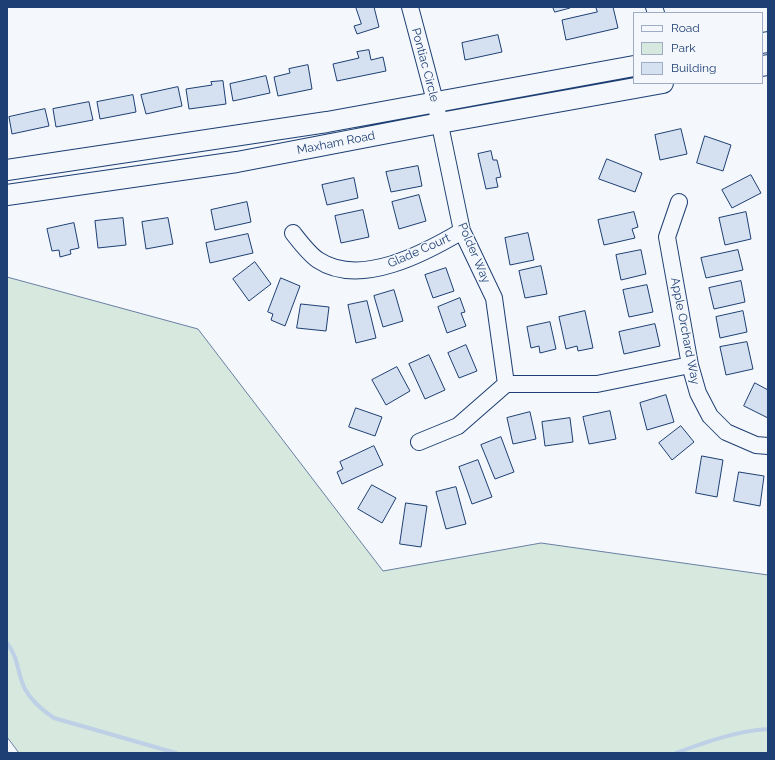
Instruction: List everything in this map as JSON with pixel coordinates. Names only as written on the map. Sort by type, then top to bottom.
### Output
[{"type":"main road","name":"Maxham Road","points":[[7,170],[327,122],[435,101],[633,66]]},
{"type":"main road","name":"Maxham Road","points":[[7,195],[236,162],[440,123],[657,84]]},
{"type":"street","name":"Pontiac Circle","points":[[410,7],[440,123]]},
{"type":"street","name":"Polder Way","points":[[440,123],[462,231],[494,298],[506,384]]},
{"type":"street","name":"Apple Orchard Way","points":[[679,202],[667,237],[690,365],[698,393],[710,416],[726,432],[756,445],[768,446]]},
{"type":"street","name":"Glade Court","points":[[293,233],[318,260],[342,270],[361,270],[386,266],[409,258],[462,231]]},
{"type":"street","points":[[419,442],[458,426],[506,384],[598,384],[690,365]]},
{"type":"green space","points":[[7,277],[198,329],[383,571],[541,543],[768,575],[768,753],[19,753],[7,737]]},
{"type":"building","points":[[356,7],[374,7],[379,27],[357,34],[354,26],[361,24]]},
{"type":"building","points":[[553,7],[570,7],[570,8],[555,12]]},
{"type":"building","points":[[596,7],[613,7],[618,28],[566,40],[562,20],[597,12]]},
{"type":"building","points":[[498,35],[502,52],[465,60],[462,43]]},
{"type":"building","points":[[369,50],[371,60],[383,57],[386,71],[337,81],[333,64],[359,58],[357,52]]},
{"type":"building","points":[[308,65],[312,89],[278,96],[274,77],[290,73],[289,69]]},
{"type":"building","points":[[266,76],[270,93],[233,101],[230,84]]},
{"type":"building","points":[[223,81],[226,104],[189,109],[186,89],[212,85],[211,82]]},
{"type":"building","points":[[178,87],[182,106],[146,114],[141,95]]},
{"type":"building","points":[[133,95],[136,112],[100,119],[97,102]]},
{"type":"building","points":[[89,102],[93,120],[56,127],[53,109]]},
{"type":"building","points":[[45,109],[49,126],[12,134],[9,117]]},
{"type":"building","points":[[681,129],[687,154],[660,160],[655,135]]},
{"type":"building","points":[[705,136],[731,145],[723,171],[697,163]]},
{"type":"building","points":[[491,151],[493,160],[497,160],[501,177],[496,178],[498,187],[486,189],[478,154]]},
{"type":"building","points":[[607,159],[642,173],[635,192],[599,179]]},
{"type":"building","points":[[418,166],[422,186],[391,192],[386,172]]},
{"type":"building","points":[[751,175],[761,193],[732,208],[722,190]]},
{"type":"building","points":[[354,178],[358,198],[327,205],[322,185]]},
{"type":"building","points":[[419,195],[426,221],[399,229],[392,202]]},
{"type":"building","points":[[247,202],[251,222],[215,230],[211,210]]},
{"type":"building","points":[[363,210],[369,237],[341,243],[335,216]]},
{"type":"building","points":[[634,212],[638,227],[632,229],[635,238],[604,245],[598,220]]},
{"type":"building","points":[[746,212],[751,239],[725,245],[719,218]]},
{"type":"building","points":[[123,218],[126,245],[98,248],[95,221]]},
{"type":"building","points":[[168,218],[173,244],[146,249],[142,222]]},
{"type":"building","points":[[74,223],[79,248],[70,250],[71,254],[60,257],[59,250],[52,251],[47,229]]},
{"type":"building","points":[[528,233],[534,260],[510,265],[505,238]]},
{"type":"building","points":[[248,234],[253,253],[210,263],[206,243]]},
{"type":"building","points":[[641,250],[646,274],[621,280],[616,255]]},
{"type":"building","points":[[738,250],[743,270],[706,278],[701,258]]},
{"type":"building","points":[[255,262],[271,284],[249,301],[233,279]]},
{"type":"building","points":[[541,266],[547,294],[525,298],[519,271]]},
{"type":"building","points":[[446,268],[454,291],[433,298],[425,275]]},
{"type":"building","points":[[281,278],[300,286],[285,326],[271,320],[273,314],[268,312]]},
{"type":"building","points":[[741,281],[745,302],[714,309],[709,288]]},
{"type":"building","points":[[647,285],[653,312],[629,317],[623,290]]},
{"type":"building","points":[[394,290],[403,321],[383,327],[374,296]]},
{"type":"building","points":[[460,298],[465,312],[461,313],[466,326],[447,333],[438,307]]},
{"type":"building","points":[[367,301],[376,338],[356,343],[348,305]]},
{"type":"building","points":[[301,304],[329,307],[326,331],[297,328]]},
{"type":"building","points":[[585,311],[593,348],[578,351],[577,346],[566,349],[559,317]]},
{"type":"building","points":[[743,311],[747,332],[720,338],[716,317]]},
{"type":"building","points":[[550,322],[556,349],[540,353],[539,346],[531,348],[527,327]]},
{"type":"building","points":[[655,324],[660,346],[624,354],[619,332]]},
{"type":"building","points":[[747,342],[753,369],[726,375],[720,347]]},
{"type":"building","points":[[466,345],[477,371],[459,378],[448,353]]},
{"type":"building","points":[[429,355],[445,390],[425,399],[409,364]]},
{"type":"building","points":[[397,367],[410,391],[386,405],[372,380]]},
{"type":"building","points":[[755,383],[768,390],[768,418],[744,406]]},
{"type":"building","points":[[666,395],[674,422],[647,430],[640,403]]},
{"type":"building","points":[[356,408],[382,417],[375,436],[349,427]]},
{"type":"building","points":[[610,411],[616,439],[589,444],[583,417]]},
{"type":"building","points":[[530,412],[536,439],[513,444],[507,418]]},
{"type":"building","points":[[570,418],[573,442],[545,446],[542,422]]},
{"type":"building","points":[[681,426],[694,442],[672,460],[659,443]]},
{"type":"building","points":[[501,437],[514,472],[495,479],[481,445]]},
{"type":"building","points":[[374,446],[383,465],[342,484],[337,472],[343,469],[340,462]]},
{"type":"building","points":[[702,456],[723,460],[717,497],[696,493]]},
{"type":"building","points":[[478,460],[492,497],[472,504],[459,467]]},
{"type":"building","points":[[739,472],[764,476],[760,506],[734,501]]},
{"type":"building","points":[[372,485],[396,498],[382,523],[358,509]]},
{"type":"building","points":[[456,487],[466,524],[446,529],[436,492]]},
{"type":"building","points":[[406,503],[427,506],[421,547],[400,544]]},
{"type":"waterway","points":[[7,643],[14,654],[22,683],[28,694],[45,712],[54,718],[176,753]]},
{"type":"waterway","points":[[676,753],[710,741],[744,732],[768,729]]}]
